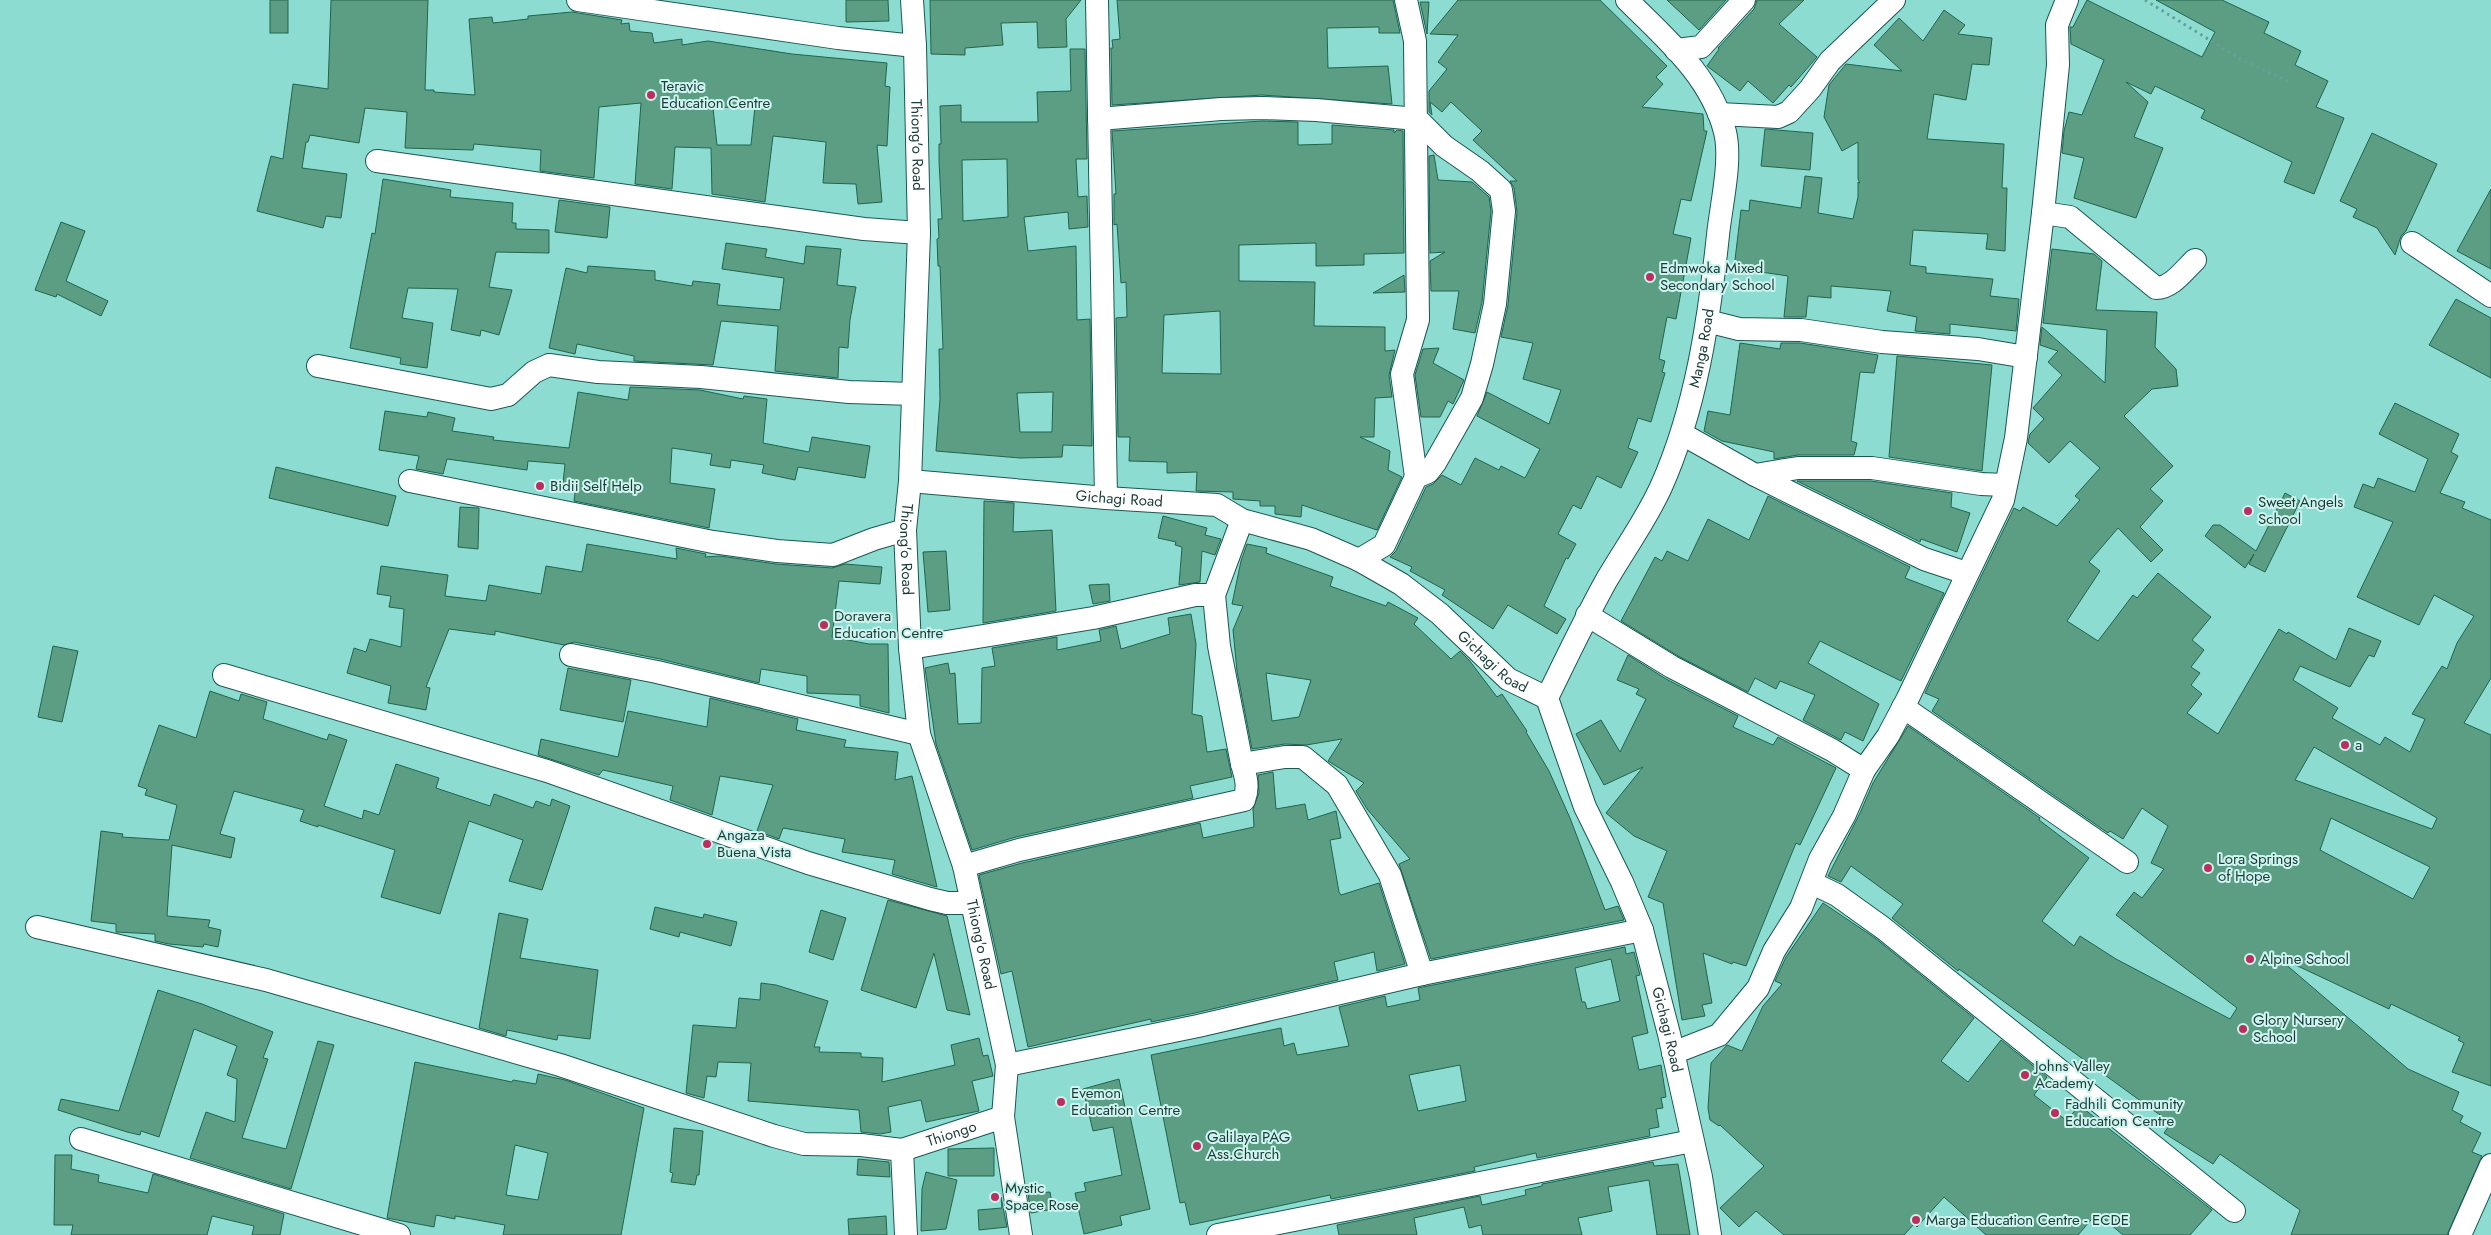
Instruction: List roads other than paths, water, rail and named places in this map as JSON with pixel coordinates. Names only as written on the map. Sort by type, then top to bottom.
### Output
[{"type":"street","points":[[578,0],[838,38],[915,46]]},
{"type":"street","name":"Thiong'o Road","points":[[912,0],[915,46],[918,233],[910,480],[905,530],[910,648],[918,734],[964,866],[1007,1065],[1003,1117],[1021,1235]]},
{"type":"street","points":[[1097,0],[1106,498]]},
{"type":"street","points":[[1359,560],[1384,545],[1416,477],[1402,374],[1418,320],[1415,41],[1406,0]]},
{"type":"street","name":"Manga Road","points":[[1547,698],[1587,615],[1660,489],[1682,434],[1707,321],[1727,156],[1725,133],[1719,114],[1695,71],[1627,0]]},
{"type":"street","points":[[1676,50],[1701,47],[1744,0]]},
{"type":"street","points":[[1719,114],[1778,117],[1789,112],[1810,89],[1830,61],[1894,0]]},
{"type":"street","points":[[1673,1053],[1719,1035],[1758,988],[1774,951],[1801,908],[1820,859],[1844,816],[1864,770],[1888,736],[1903,707],[1959,594],[1966,573],[2003,500],[2016,438],[2043,213],[2058,65],[2057,25],[2067,0]]},
{"type":"street","points":[[1099,119],[1221,109],[1262,108],[1316,110],[1417,119],[1444,146],[1480,171],[1501,190],[1504,211],[1495,304],[1482,364],[1472,398],[1435,463],[1428,472],[1416,477]]},
{"type":"street","points":[[377,161],[855,228],[918,233]]},
{"type":"street","points":[[2043,213],[2070,216],[2156,288],[2163,288],[2172,282],[2195,260]]},
{"type":"street","points":[[2412,243],[2491,296]]},
{"type":"street","points":[[1707,321],[1739,329],[1801,330],[1882,342],[1978,349],[2026,357]]},
{"type":"street","points":[[318,366],[491,399],[508,395],[534,372],[549,365],[598,372],[701,377],[849,392],[913,394]]},
{"type":"street","points":[[1682,434],[1755,475],[1924,559],[1966,573]]},
{"type":"street","points":[[1755,475],[1798,468],[1872,468],[1981,484],[2005,485]]},
{"type":"street","name":"Gichagi Road","points":[[910,480],[1106,498],[1217,505],[1242,520],[1311,539],[1359,560],[1402,584],[1440,614],[1508,679],[1547,698],[1585,807],[1622,882],[1642,930],[1673,1053],[1701,1177],[1710,1235]]},
{"type":"street","points":[[410,481],[713,542],[777,552],[833,555],[874,538],[905,530]]},
{"type":"street","points":[[964,866],[1019,850],[1244,800],[1247,792],[1246,778],[1220,646],[1214,595],[1242,520]]},
{"type":"street","points":[[910,648],[1093,618],[1195,595],[1214,595]]},
{"type":"street","points":[[1587,615],[1672,667],[1832,750],[1864,770]]},
{"type":"street","points":[[571,655],[657,672],[918,734]]},
{"type":"street","points":[[224,675],[547,771],[808,863],[930,899],[947,903],[972,903]]},
{"type":"street","points":[[1903,707],[2128,862]]},
{"type":"street","points":[[1242,764],[1285,757],[1304,757],[1337,785],[1390,875],[1422,974]]},
{"type":"street","points":[[1812,883],[1837,895],[1883,928],[2234,1211]]},
{"type":"street","points":[[37,927],[266,980],[560,1065],[774,1136],[804,1144],[861,1145],[902,1150],[906,1235]]},
{"type":"street","points":[[1007,1065],[1198,1026],[1422,974],[1642,930]]},
{"type":"street","name":"Thiongo","points":[[902,1150],[1003,1117]]},
{"type":"street","points":[[81,1140],[399,1235]]},
{"type":"street","points":[[1218,1235],[1692,1141]]},
{"type":"street","points":[[2460,1235],[2491,1165]]},
{"type":"place","name":"Teravic Education Centre","points":[[651,95]]},
{"type":"place","name":"Edmwoka Mixed Secondary School","points":[[1650,277]]},
{"type":"place","name":"Bidii Self Help","points":[[540,486]]},
{"type":"place","name":"Sweet Angels School","points":[[2248,511]]},
{"type":"place","name":"Doravera Education Centre","points":[[824,625]]},
{"type":"place","name":"a","points":[[2345,745]]},
{"type":"place","name":"Angaza Buena Vista","points":[[707,844]]},
{"type":"place","name":"Lora Springs of Hope","points":[[2208,868]]},
{"type":"place","name":"Alpine School","points":[[2250,959]]},
{"type":"place","name":"Glory Nursery School","points":[[2243,1029]]},
{"type":"place","name":"Johns Valley Academy","points":[[2025,1075]]},
{"type":"place","name":"Evemon Education Centre","points":[[1061,1102]]},
{"type":"place","name":"Fadhili Community Education Centre","points":[[2055,1113]]},
{"type":"place","name":"Galilaya PAG Ass.Church","points":[[1197,1146]]},
{"type":"place","name":"Mystic Space Rose","points":[[995,1197]]},
{"type":"place","name":"Marga Education Centre - ECDE","points":[[1916,1220]]}]
